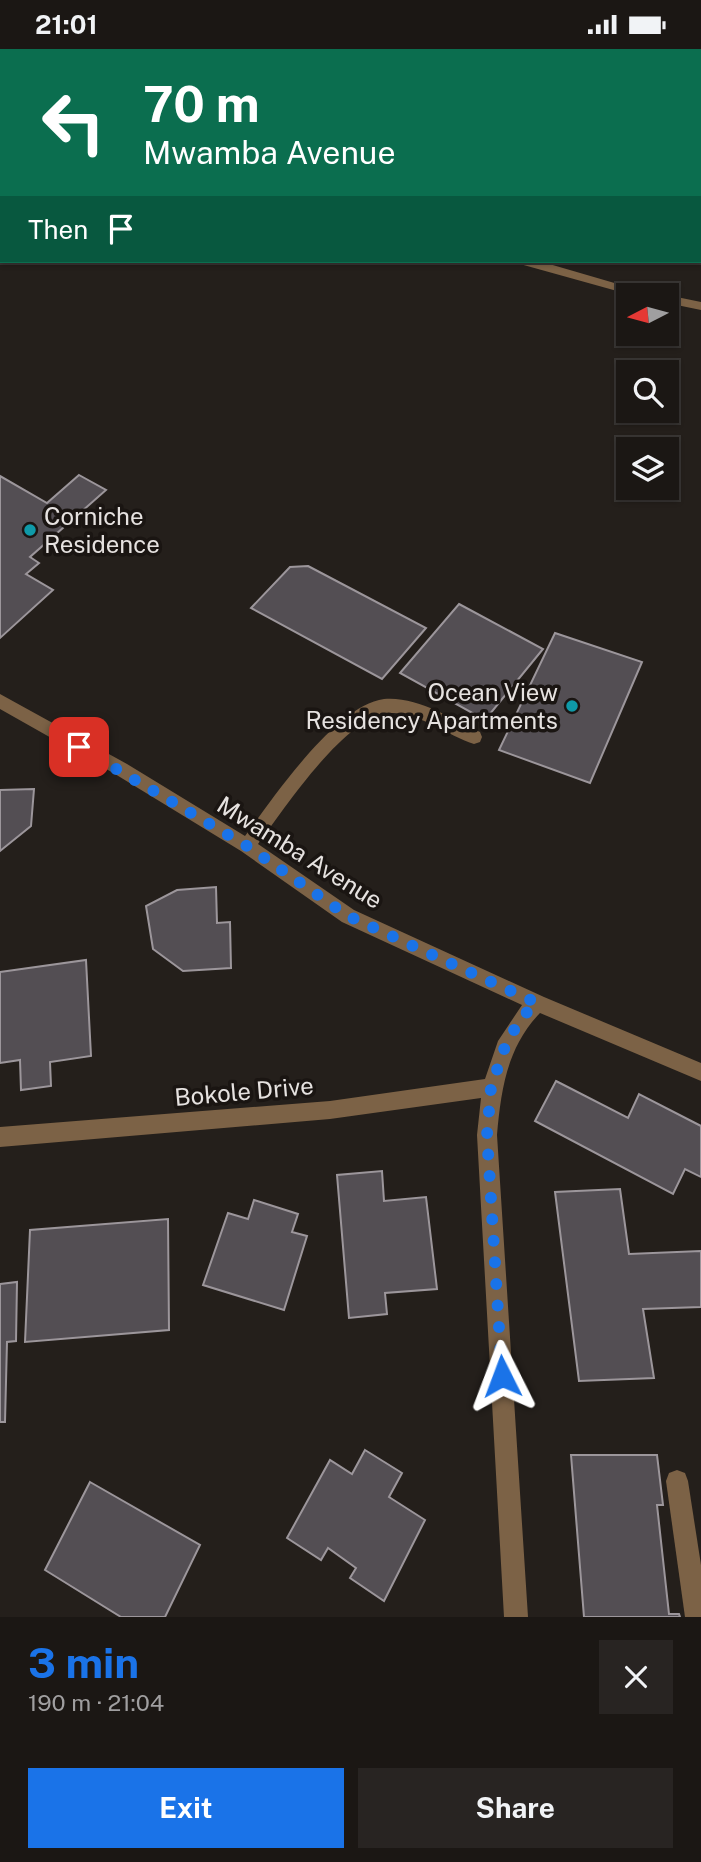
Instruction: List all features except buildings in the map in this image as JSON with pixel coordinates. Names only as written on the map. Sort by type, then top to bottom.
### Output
[{"type":"street","points":[[532,263],[616,286]]},
{"type":"street","points":[[679,301],[701,306]]},
{"type":"street","name":"Mwamba Avenue","points":[[0,701],[121,769],[247,846],[348,916],[537,1003],[701,1072]]},
{"type":"street","points":[[247,846],[342,730],[379,706],[398,706],[474,737]]},
{"type":"street","points":[[516,1617],[487,1135],[491,1087],[507,1041],[523,1016],[537,1003]]},
{"type":"street","name":"Bokole Drive","points":[[0,1137],[330,1110],[491,1087]]},
{"type":"street","points":[[677,1481],[697,1617]]},
{"type":"place","name":"Corniche Residence","points":[[30,530]]},
{"type":"place","name":"Ocean View Residency Apartments","points":[[572,706]]},
{"type":"route","points":[[79,747],[121,769],[247,846],[348,916],[537,1003],[523,1016],[507,1041],[491,1087],[487,1135],[502,1376]]}]
